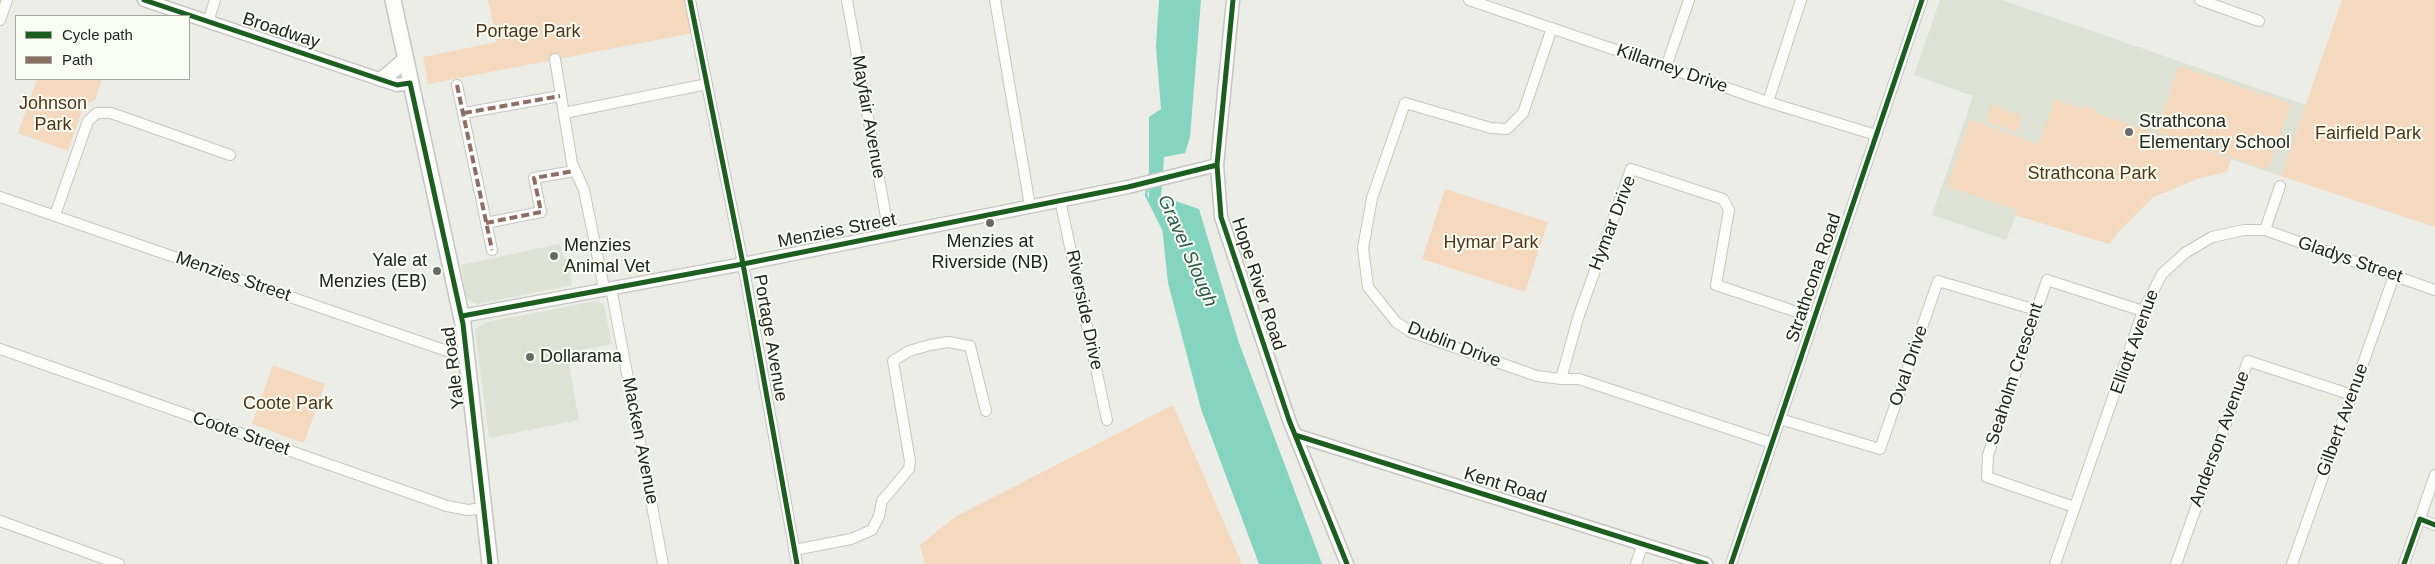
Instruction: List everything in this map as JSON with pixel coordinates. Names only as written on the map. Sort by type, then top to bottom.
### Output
[{"type":"main road","name":"Yale Road","points":[[393,0],[462,316],[490,564]]},
{"type":"main road","points":[[383,79],[405,60]]},
{"type":"street","points":[[0,20],[7,0]]},
{"type":"street","name":"Broadway","points":[[144,0],[188,15]]},
{"type":"street","points":[[208,22],[215,0]]},
{"type":"street","name":"Portage Avenue","points":[[690,0],[743,264],[797,564]]},
{"type":"street","name":"Mayfair Avenue","points":[[847,0],[889,234]]},
{"type":"street","points":[[995,0],[1030,206]]},
{"type":"street","name":"Hope River Road","points":[[1233,0],[1217,165],[1221,217],[1295,435],[1347,564]]},
{"type":"street","name":"Killarney Drive","points":[[1469,0],[1768,102],[1876,135]]},
{"type":"street","points":[[1666,68],[1689,0]]},
{"type":"street","points":[[1768,102],[1801,0]]},
{"type":"street","name":"Strathcona Road","points":[[1731,564],[1922,0]]},
{"type":"street","points":[[2200,0],[2259,21]]},
{"type":"street","name":"Broadway","points":[[190,16],[397,85],[410,83]]},
{"type":"street","name":"Dublin Drive","points":[[1552,28],[1523,113],[1507,128],[1491,128],[1406,103],[1372,198],[1362,248],[1368,286],[1396,322],[1411,332],[1537,376],[1560,380],[1579,378],[1772,443]]},
{"type":"street","name":"Macken Avenue","points":[[555,59],[574,171],[584,190],[608,288],[663,564]]},
{"type":"street","points":[[564,113],[707,84]]},
{"type":"street","points":[[457,85],[492,250]]},
{"type":"street","points":[[464,113],[560,96]]},
{"type":"street","points":[[54,215],[88,121],[97,112],[111,113],[230,155]]},
{"type":"street","name":"Menzies Street","points":[[462,316],[743,264],[1128,187],[1217,165]]},
{"type":"street","name":"Hymar Drive","points":[[1560,380],[1578,318],[1631,168],[1723,200],[1729,210],[1716,285],[1815,318]]},
{"type":"street","points":[[486,223],[542,212],[534,178],[574,171]]},
{"type":"street","points":[[2265,230],[2280,186]]},
{"type":"street","name":"Menzies Street","points":[[0,197],[447,352],[467,354]]},
{"type":"street","name":"Riverside Drive","points":[[1060,200],[1107,420]]},
{"type":"street","name":"Elliott Avenue","points":[[2056,564],[2074,507],[2143,311],[2162,274],[2185,252],[2212,237],[2244,230],[2265,230]]},
{"type":"street","name":"Gladys Street","points":[[2265,230],[2435,290]]},
{"type":"street","name":"Gilbert Avenue","points":[[2292,564],[2394,276]]},
{"type":"street","name":"Seaholm Crescent","points":[[2074,507],[1987,477],[1988,456],[2036,310],[2047,280],[2143,311]]},
{"type":"street","name":"Oval Drive","points":[[1780,419],[1880,450],[1938,281],[2036,310]]},
{"type":"street","points":[[794,550],[851,539],[872,530],[879,516],[882,501],[909,469],[910,461],[893,362],[909,351],[930,345],[948,342],[970,346],[986,411]]},
{"type":"street","name":"Coote Street","points":[[0,349],[447,506],[468,510],[483,508]]},
{"type":"street","name":"Anderson Avenue","points":[[2176,564],[2248,361],[2352,396]]},
{"type":"street","name":"Kent Road","points":[[1295,435],[1706,564]]},
{"type":"street","points":[[2404,564],[2435,475]]},
{"type":"street","points":[[2420,520],[2435,525]]},
{"type":"street","points":[[0,521],[120,564]]},
{"type":"street","points":[[1636,564],[1643,544]]},
{"type":"shaded area","name":"Strathcona Elementary School","points":[[1940,0],[2002,0],[2306,105],[2281,176],[2231,159],[2227,172],[2199,178],[2152,198],[2119,231],[2109,244],[2016,215],[2006,240],[1932,215],[1973,96],[1914,75]]},
{"type":"shaded area","points":[[559,244],[565,259],[568,259],[572,285],[477,304],[467,299],[461,265]]},
{"type":"shaded area","points":[[597,301],[604,305],[612,344],[567,353],[579,420],[489,438],[475,330],[486,322]]},
{"type":"green space","name":"Portage Park","points":[[488,0],[686,0],[693,33],[428,84],[423,57],[497,42]]},
{"type":"green space","name":"Fairfield Park","points":[[2342,0],[2435,0],[2435,227],[2281,176]]},
{"type":"green space","points":[[2179,66],[2291,104],[2268,170],[2156,131]]},
{"type":"green space","name":"Johnson Park","points":[[37,80],[102,80],[95,100],[84,105],[68,151],[18,133]]},
{"type":"green space","name":"Strathcona Park","points":[[2055,99],[2082,109],[2084,106],[2094,109],[2099,114],[2231,159],[2227,172],[2199,178],[2152,198],[2119,231],[2109,244],[2015,215],[2017,210],[1947,186],[1970,120],[2039,144]]},
{"type":"green space","points":[[1992,104],[2022,117],[2017,132],[1986,121]]},
{"type":"green space","name":"Hymar Park","points":[[1445,189],[1548,222],[1525,292],[1422,259]]},
{"type":"green space","name":"Coote Park","points":[[273,365],[325,384],[304,443],[252,424]]},
{"type":"green space","points":[[1173,405],[1242,564],[925,564],[920,545],[955,517]]},
{"type":"water","points":[[1159,0],[1201,0],[1190,137],[1185,153],[1164,157],[1161,196],[1199,209],[1239,343],[1322,564],[1259,564],[1201,409],[1168,283],[1162,227],[1149,199],[1149,117],[1161,109],[1156,47]]},
{"type":"waterway","name":"Gravel Slough","points":[[1148,186],[1146,195],[1164,231]]},
{"type":"marked path","points":[[457,85],[492,250]]},
{"type":"marked path","points":[[464,113],[560,96]]},
{"type":"marked path","points":[[486,223],[541,212],[534,178],[574,171]]},
{"type":"cycle path","points":[[144,0],[189,15]]},
{"type":"cycle path","points":[[690,0],[743,264],[797,564]]},
{"type":"cycle path","points":[[1233,0],[1217,165],[1221,217],[1289,420],[1347,564]]},
{"type":"cycle path","points":[[1731,564],[1922,0]]},
{"type":"cycle path","points":[[190,15],[397,85],[410,83],[463,324],[490,564]]},
{"type":"cycle path","points":[[462,316],[743,264],[1128,187],[1217,165]]},
{"type":"cycle path","points":[[1295,435],[1706,564]]},
{"type":"cycle path","points":[[2404,564],[2420,519],[2435,525]]},
{"type":"place","name":"Strathcona Elementary School","points":[[2129,132]]},
{"type":"place","name":"Menzies at Riverside (NB)","points":[[990,223]]},
{"type":"place","name":"Menzies Animal Vet","points":[[554,256]]},
{"type":"place","name":"Yale at Menzies (EB)","points":[[437,271]]},
{"type":"place","name":"Dollarama","points":[[530,357]]}]
